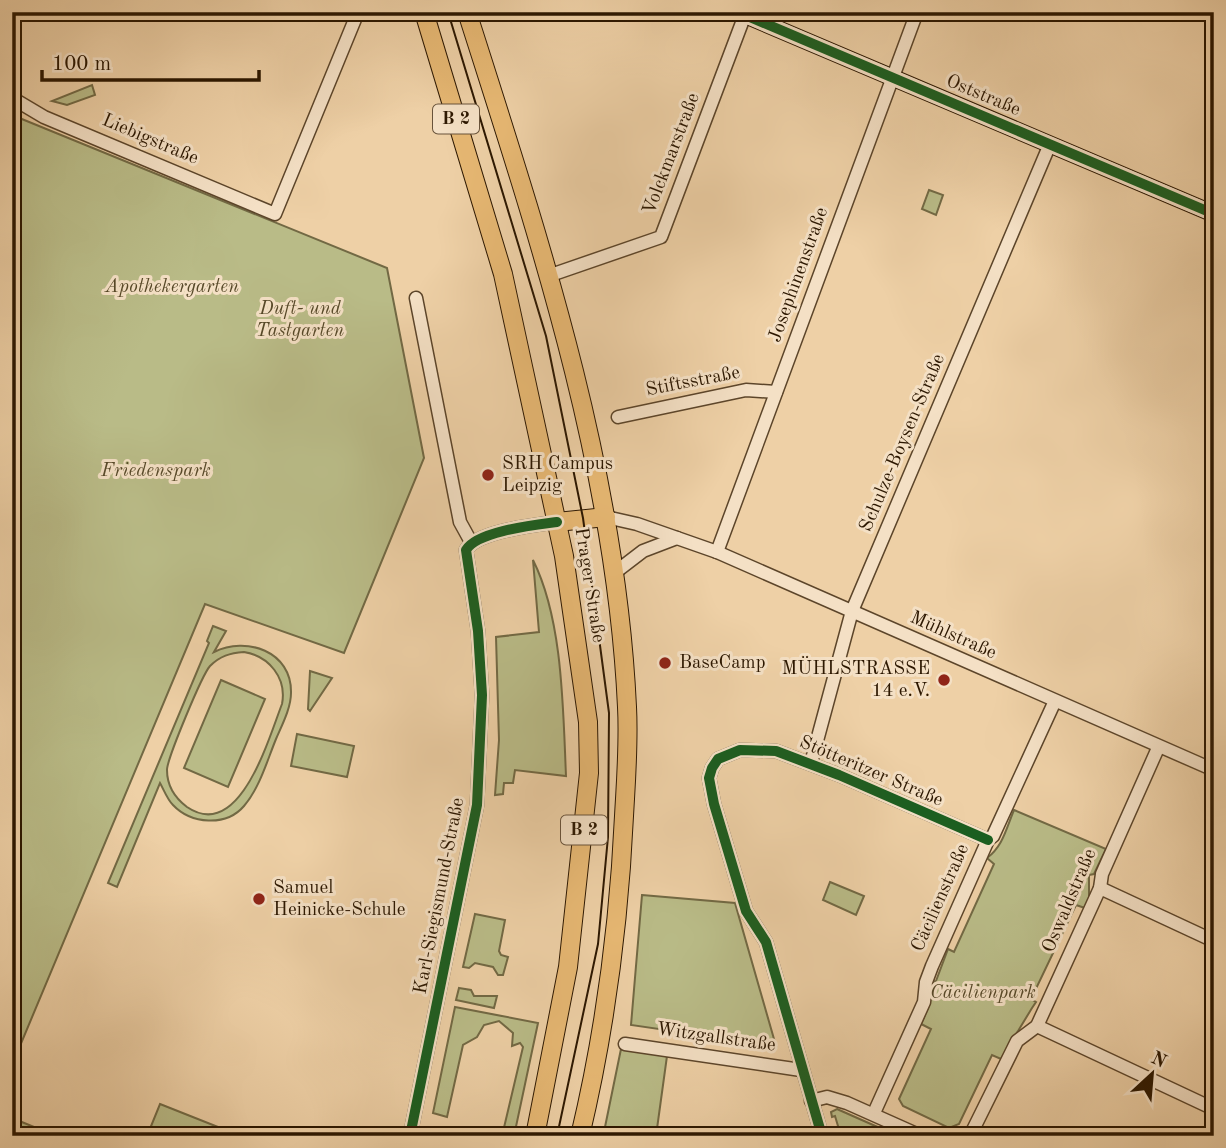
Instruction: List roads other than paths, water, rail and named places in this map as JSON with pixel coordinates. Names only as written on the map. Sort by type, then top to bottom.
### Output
[{"type":"main road","name":"Prager Straße","points":[[424,12],[503,274],[558,522],[588,722],[589,773],[563,999],[535,1136]]},
{"type":"main road","name":"Prager Straße","points":[[467,12],[548,276],[590,437],[606,517],[627,711],[620,893],[600,1040],[580,1136]]},
{"type":"main road","points":[[558,522],[606,517]]},
{"type":"street","name":"Liebigstraße","points":[[12,98],[44,117],[275,214],[358,12]]},
{"type":"street","name":"Josephinenstraße","points":[[717,552],[917,12]]},
{"type":"street","name":"Volckmarstraße","points":[[548,276],[661,237],[743,13]]},
{"type":"street","name":"Oststraße","points":[[743,13],[1214,214]]},
{"type":"street","name":"Schulze-Boysen-Straße","points":[[811,763],[852,611],[1050,144]]},
{"type":"street","name":"Karl-Siegismund-Straße","points":[[410,1136],[477,805],[482,695],[478,631],[466,562],[466,551],[471,542],[460,522],[416,298]]},
{"type":"street","name":"Stiftsstraße","points":[[618,417],[746,390],[776,392]]},
{"type":"street","name":"Mühlstraße","points":[[606,517],[717,552],[1054,703],[1214,770]]},
{"type":"street","points":[[471,542],[558,522]]},
{"type":"street","points":[[613,574],[643,551],[677,538]]},
{"type":"street","name":"Cäcilienstraße","points":[[874,1113],[925,1002],[926,982],[988,841],[993,836],[1054,703]]},
{"type":"street","name":"Oswaldstraße","points":[[970,1136],[1017,1041],[1037,1026],[1100,888],[1102,874],[1158,748]]},
{"type":"street","name":"Stötteritzer Straße","points":[[822,1136],[766,942],[746,911],[709,778],[718,759],[740,750],[776,751],[811,763],[988,841]]},
{"type":"street","points":[[1100,888],[1214,941]]},
{"type":"street","points":[[1037,1026],[1214,1109]]},
{"type":"street","name":"Witzgallstraße","points":[[625,1044],[801,1070]]},
{"type":"street","points":[[811,1101],[827,1097],[874,1113],[921,1136]]},
{"type":"tram line","points":[[448,12],[546,336],[583,518],[609,713],[608,837],[598,944],[557,1136]]},
{"type":"place","name":"SRH Campus Leipzig","points":[[488,475]]},
{"type":"place","name":"BaseCamp","points":[[665,663]]},
{"type":"place","name":"MÜHLSTRASSE 14 e.V.","points":[[944,680]]},
{"type":"place","name":"Samuel Heinicke-Schule","points":[[259,899]]},
{"type":"park label","name":"Apothekergarten","points":[[172,287]]},
{"type":"park label","name":"Duft- und Tastgarten","points":[[300,320]]},
{"type":"park label","name":"Friedenspark","points":[[156,471]]},
{"type":"park label","name":"Cäcilienpark","points":[[983,993]]}]
